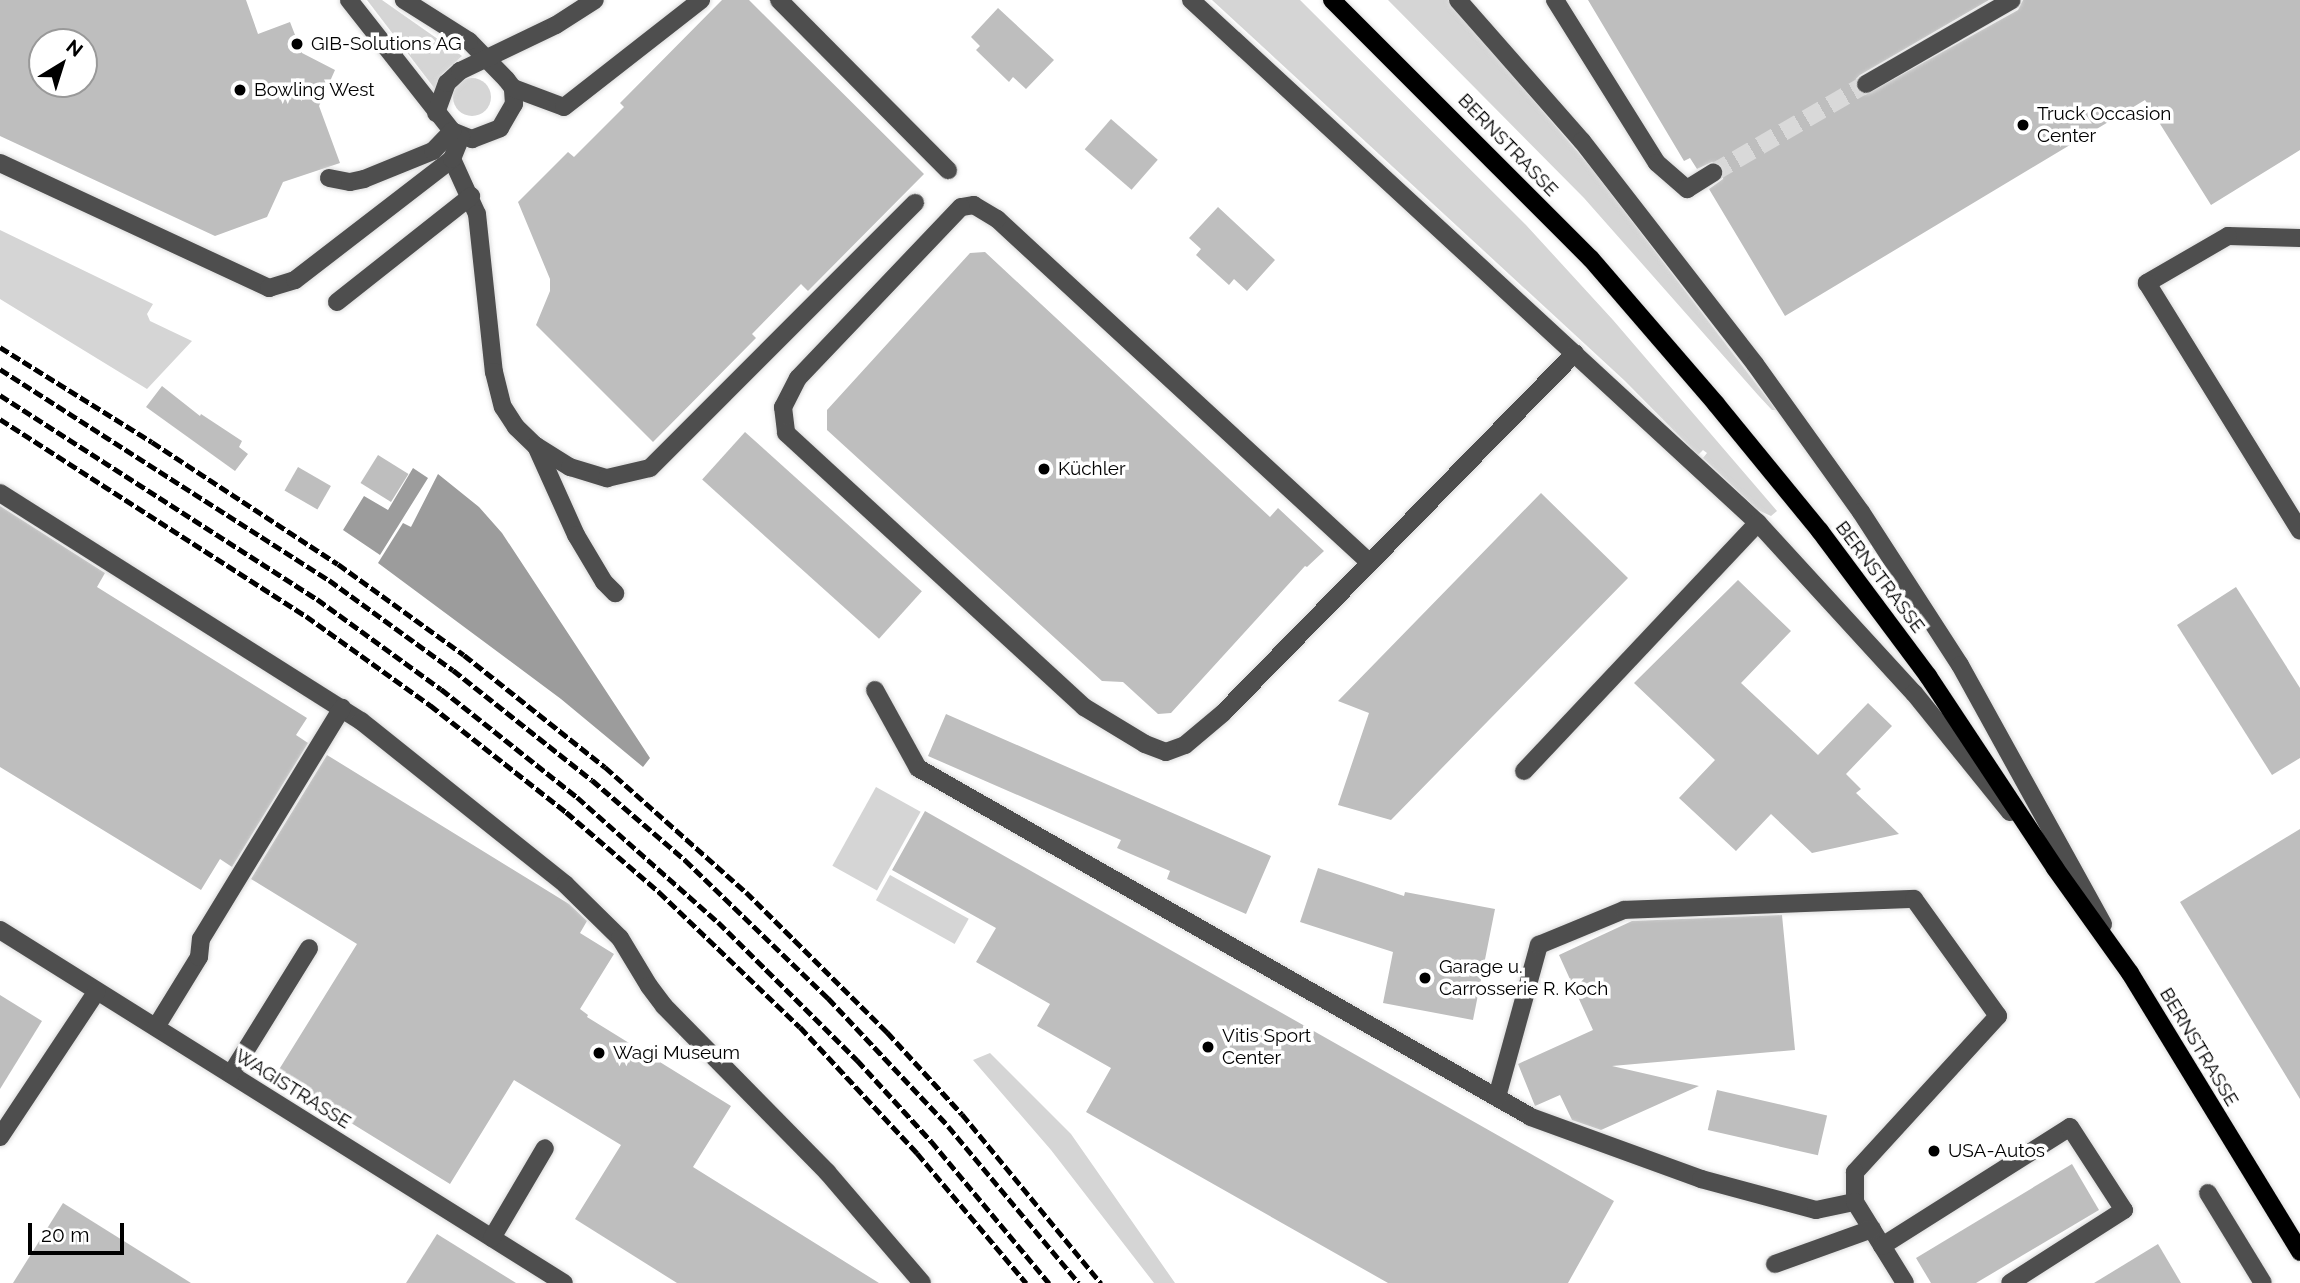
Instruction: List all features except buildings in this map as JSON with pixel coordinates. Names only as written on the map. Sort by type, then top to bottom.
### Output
[{"type":"main road","name":"BERNSTRASSE","points":[[1332,0],[1389,53],[1591,259],[1716,404],[1819,531],[1928,676],[2055,868],[2130,973],[2300,1252]]},
{"type":"street","points":[[349,0],[377,32],[436,113],[457,134],[480,137],[500,128],[514,104],[513,89]]},
{"type":"street","points":[[404,0],[469,41],[489,59],[513,89],[564,107],[701,0]]},
{"type":"street","points":[[436,113],[450,79],[460,71],[556,25],[595,0]]},
{"type":"street","points":[[779,0],[948,170]]},
{"type":"street","points":[[1191,0],[1758,523],[1914,693],[2055,868]]},
{"type":"street","points":[[1458,0],[1582,141],[1755,364],[1861,512],[1960,666],[2130,973]]},
{"type":"street","points":[[1555,0],[1657,163],[1687,189],[1713,173]]},
{"type":"street","points":[[1867,84],[2012,0]]},
{"type":"street","points":[[457,134],[452,159],[477,214],[494,372],[503,407],[516,427],[536,446],[570,467],[607,478],[650,468],[915,203]]},
{"type":"street","points":[[329,178],[349,182],[365,178],[433,151],[457,134]]},
{"type":"street","points":[[0,163],[269,288],[295,280],[452,159]]},
{"type":"street","points":[[337,302],[471,196]]},
{"type":"street","points":[[1369,562],[996,219],[974,205],[961,207],[798,378],[783,407],[786,433],[1073,697],[1145,744],[1166,752],[1185,745],[1223,713],[1575,353]]},
{"type":"street","points":[[2300,238],[2228,236],[2147,284],[2300,531]]},
{"type":"street","points":[[536,446],[576,536],[604,582],[615,593]]},
{"type":"street","points":[[0,493],[342,708],[457,795],[601,918],[627,947],[643,978],[664,1006],[827,1172],[922,1283]]},
{"type":"street","points":[[1524,771],[1758,523]]},
{"type":"street","points":[[875,690],[918,768],[1543,1122],[1701,1179],[1816,1210],[1855,1202]]},
{"type":"street","points":[[156,1027],[199,957],[201,939],[342,708]]},
{"type":"street","points":[[1497,1097],[1539,946],[1623,910],[1914,899],[1998,1016],[1855,1171],[1855,1202],[1905,1283]]},
{"type":"street","name":"WAGISTRASSE","points":[[0,930],[564,1283]]},
{"type":"street","points":[[231,1074],[309,948]]},
{"type":"street","points":[[0,1137],[97,990]]},
{"type":"street","points":[[1882,1246],[2070,1127],[2124,1210],[2010,1283]]},
{"type":"street","points":[[492,1238],[545,1148]]},
{"type":"street","points":[[2208,1193],[2263,1283]]},
{"type":"street","points":[[1775,1264],[1872,1229]]},
{"type":"shaded area","points":[[367,0],[382,0],[462,56],[442,74],[435,89]]},
{"type":"shaded area","points":[[1212,0],[1300,0],[1526,225],[1613,320],[1777,511],[1771,516],[1758,510],[1703,458],[1707,453],[1703,450],[1698,455],[1625,381]]},
{"type":"shaded area","points":[[1388,0],[1448,0],[1592,169],[1776,410],[1772,410],[1758,395],[1584,198]]},
{"type":"shaded area","points":[[472,78],[486,83],[491,97],[486,111],[472,116],[458,111],[453,97],[458,83]]},
{"type":"shaded area","points":[[0,230],[153,304],[147,314],[150,321],[192,341],[147,389],[0,299]]},
{"type":"shaded area","points":[[413,468],[428,478],[380,555],[343,530],[364,496],[388,510]]},
{"type":"shaded area","points":[[438,474],[479,507],[502,533],[650,758],[643,767],[561,699],[378,563],[403,523],[411,527]]},
{"type":"shaded area","points":[[876,787],[921,812],[877,890],[832,866]]},
{"type":"shaded area","points":[[890,875],[969,919],[955,944],[876,900]]},
{"type":"shaded area","points":[[990,1053],[1071,1134],[1175,1283],[1154,1283],[1051,1150],[973,1060]]},
{"type":"tunnel","points":[[1713,173],[1866,84]]},
{"type":"railway","points":[[0,347],[152,442],[338,564],[464,655],[605,767],[746,892],[887,1032],[962,1114],[1101,1283]]},
{"type":"railway","points":[[0,369],[329,580],[453,670],[592,780],[685,860],[828,998],[948,1126],[1079,1283]]},
{"type":"railway","points":[[0,395],[317,599],[441,689],[577,797],[718,922],[857,1060],[931,1141],[1049,1283]]},
{"type":"railway","points":[[0,419],[306,616],[430,705],[566,812],[659,892],[800,1027],[917,1153],[1026,1283]]},
{"type":"place","name":"GIB-Solutions AG","points":[[297,44]]},
{"type":"place","name":"Bowling West","points":[[240,90]]},
{"type":"place","name":"Truck Occasion Center","points":[[2023,125]]},
{"type":"place","name":"Küchler","points":[[1044,469]]},
{"type":"place","name":"Garage u. Carrosserie R. Koch","points":[[1425,978]]},
{"type":"place","name":"Vitis Sport Center","points":[[1208,1047]]},
{"type":"place","name":"Wagi Museum","points":[[599,1053]]},
{"type":"place","name":"USA-Autos","points":[[1934,1151]]}]
